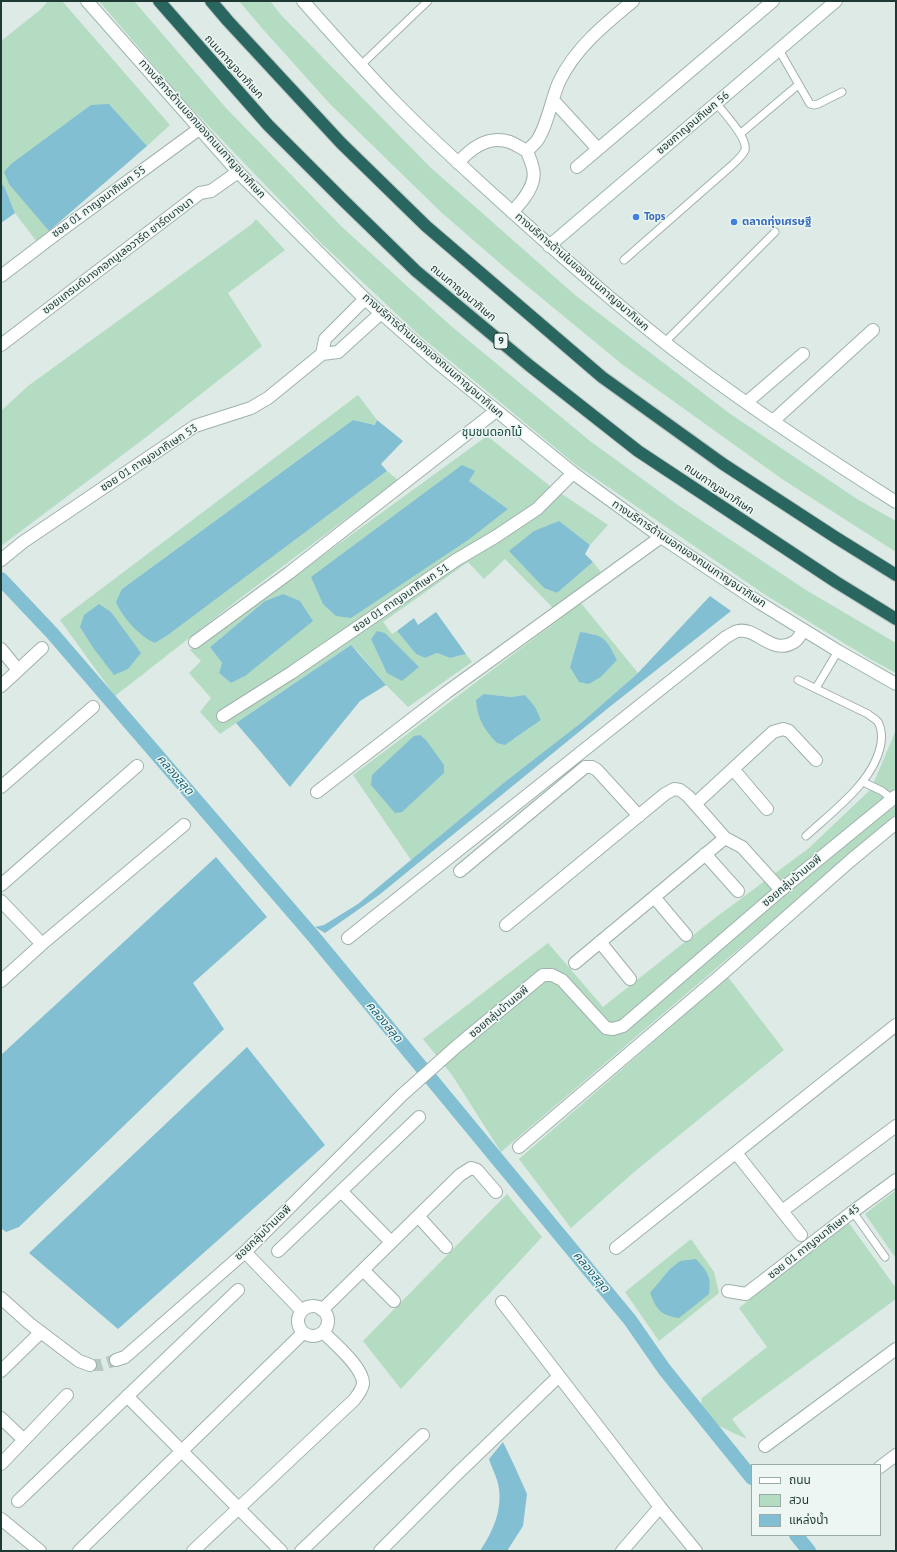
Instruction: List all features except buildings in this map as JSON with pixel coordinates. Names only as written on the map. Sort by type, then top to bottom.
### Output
[{"type":"highway","name":"ถนนกาญจนาภิเษก","points":[[159,1],[268,124],[344,200],[416,270],[530,366],[638,451],[836,582],[896,619]]},
{"type":"highway","name":"ถนนกาญจนาภิเษก","points":[[211,1],[341,143],[426,226],[602,377],[723,464],[828,533],[896,574]]},
{"type":"street","name":"ทางบริการด้านนอกของถนนกาญจนาภิเษก","points":[[87,1],[238,172],[365,299],[496,411],[573,473],[661,537],[803,630],[896,684]]},
{"type":"street","name":"ทางบริการด้านในของถนนกาญจนาภิเษก","points":[[302,1],[395,102],[458,164],[549,246],[665,342],[746,402],[812,449],[896,502]]},
{"type":"street","points":[[527,151],[536,142],[545,123],[559,82],[576,54],[602,27],[633,1]]},
{"type":"street","points":[[577,167],[774,1]]},
{"type":"street","name":"ซอยกาญจนภิเษก 56","points":[[549,246],[836,1]]},
{"type":"street","points":[[553,100],[598,149]]},
{"type":"street","name":"ซอย 01 กาญจนากิเษก 55","points":[[1,276],[199,128]]},
{"type":"street","points":[[458,164],[468,152],[490,140],[510,142],[527,151],[534,170],[531,186],[524,201],[512,212]]},
{"type":"street","name":"ซอยแกรนด์บางกอกบูเลอวาร์ด ยาร์ดบางนา","points":[[1,345],[200,194],[211,191],[238,172]]},
{"type":"street","points":[[322,354],[325,339],[365,299]]},
{"type":"street","name":"ซอย 01 กาญจนากิเษก 53","points":[[1,560],[23,542],[195,426],[251,408],[268,398],[322,354],[338,352],[381,313]]},
{"type":"street","points":[[773,421],[874,330]]},
{"type":"street","points":[[746,402],[803,354]]},
{"type":"street","points":[[195,642],[289,573],[496,411]]},
{"type":"street","name":"ซอย 01 กาญจนากิเษก 51","points":[[223,716],[291,673],[456,560],[495,537],[537,509],[573,473]]},
{"type":"street","points":[[317,792],[447,692],[661,537]]},
{"type":"street","points":[[348,938],[726,637],[737,632],[744,631],[778,646],[785,646],[795,642],[803,630]]},
{"type":"street","points":[[1,686],[42,648]]},
{"type":"street","points":[[1,649],[18,670]]},
{"type":"street","points":[[1,787],[93,707]]},
{"type":"street","points":[[695,804],[773,732],[783,729],[790,731],[816,760]]},
{"type":"street","points":[[1,885],[136,766]]},
{"type":"street","points":[[460,871],[585,767],[592,767],[598,770],[639,816]]},
{"type":"street","points":[[733,769],[767,809]]},
{"type":"street","points":[[506,925],[674,789],[680,790],[695,804],[725,838],[742,847],[781,890]]},
{"type":"street","name":"ซอยกลุ่มบ้านเอพี","points":[[116,1360],[125,1357],[245,1252],[402,1095],[457,1046],[543,975],[546,974],[554,976],[562,980],[604,1027],[611,1029],[620,1028],[627,1024],[781,890],[894,797]]},
{"type":"street","points":[[519,1147],[716,980],[850,861],[896,823]]},
{"type":"street","points":[[1,981],[42,944],[184,825]]},
{"type":"street","points":[[575,963],[725,838]]},
{"type":"street","points":[[706,854],[738,891]]},
{"type":"street","points":[[654,898],[686,935]]},
{"type":"street","points":[[1,901],[42,944]]},
{"type":"street","points":[[600,942],[630,979]]},
{"type":"street","points":[[616,1248],[896,1025]]},
{"type":"street","points":[[278,1251],[420,1118]]},
{"type":"street","points":[[782,1211],[896,1126]]},
{"type":"street","points":[[736,1152],[801,1235]]},
{"type":"street","points":[[322,1310],[460,1175],[470,1168],[477,1170],[496,1192]]},
{"type":"street","name":"ซอย 01 กาญจนาภิเษก 45","points":[[728,1291],[746,1294],[896,1180]]},
{"type":"street","points":[[341,1191],[391,1242]]},
{"type":"street","points":[[418,1216],[446,1247]]},
{"type":"street","points":[[245,1252],[302,1311]]},
{"type":"street","points":[[363,1270],[394,1300]]},
{"type":"street","points":[[18,1501],[238,1290]]},
{"type":"street","points":[[1,1298],[41,1332],[79,1361],[90,1365]]},
{"type":"street","points":[[502,1302],[660,1507],[696,1551]]},
{"type":"street","points":[[310,1306],[316,1306],[322,1310],[327,1316],[328,1321],[323,1332],[317,1336],[303,1333],[298,1325],[298,1320],[302,1311],[310,1306]]},
{"type":"street","points":[[1,1370],[41,1332]]},
{"type":"street","points":[[193,1551],[354,1400],[361,1391],[363,1383],[362,1375],[355,1365],[323,1332]]},
{"type":"street","points":[[79,1550],[303,1333]]},
{"type":"street","points":[[765,1446],[896,1349]]},
{"type":"street","points":[[380,1551],[457,1474],[559,1376]]},
{"type":"street","points":[[1,1464],[68,1395]]},
{"type":"street","points":[[127,1396],[281,1551]]},
{"type":"street","points":[[1,1418],[24,1440]]},
{"type":"street","points":[[301,1551],[423,1435]]},
{"type":"street","points":[[881,1466],[896,1455]]},
{"type":"street","points":[[622,1551],[660,1507]]},
{"type":"street","points":[[1,1520],[40,1551]]},
{"type":"lane","points":[[361,65],[428,1]]},
{"type":"lane","points":[[779,50],[810,104],[814,105],[842,92]]},
{"type":"lane","points":[[740,134],[798,85]]},
{"type":"lane","points":[[624,260],[742,156],[745,146],[740,134],[716,103]]},
{"type":"lane","points":[[665,342],[775,232]]},
{"type":"lane","points":[[816,688],[838,651]]},
{"type":"lane","points":[[798,680],[868,714],[878,722],[883,734],[880,750],[874,765],[863,782],[806,836]]},
{"type":"lane","points":[[863,782],[894,797]]},
{"type":"lane","points":[[853,1212],[885,1257]]},
{"type":"green space","points":[[48,1],[62,1],[170,125],[147,146],[109,104],[32,209],[49,231],[37,242],[15,213],[4,186],[1,184],[1,41],[40,10]]},
{"type":"green space","points":[[99,1],[134,1],[226,108],[342,227],[451,326],[590,441],[678,505],[806,590],[896,643],[896,673],[870,659],[767,596],[576,465],[419,335],[320,242],[179,95]]},
{"type":"green space","points":[[239,1],[270,1],[282,16],[430,167],[575,295],[729,413],[857,499],[896,521],[896,552],[782,479],[623,365],[510,272],[442,213],[330,104]]},
{"type":"green space","points":[[256,219],[285,250],[228,293],[262,346],[145,438],[1,546],[1,411],[28,386],[252,224]]},
{"type":"green space","points":[[358,395],[377,420],[376,425],[353,420],[122,589],[155,643],[168,635],[387,471],[398,480],[243,596],[115,696],[60,620]]},
{"type":"green space","points":[[487,436],[550,486],[608,525],[590,545],[558,521],[510,551],[544,588],[557,593],[593,562],[601,572],[553,608],[505,559],[484,579],[468,562],[383,622],[392,634],[397,631],[416,654],[425,658],[437,653],[450,658],[466,654],[472,662],[408,707],[386,685],[351,645],[220,734],[200,712],[211,698],[189,673],[201,661],[190,650]],"holes":[[[469,481],[508,509],[311,577]],[[283,594],[245,676],[231,683],[219,673],[222,663],[210,647],[265,601]]]},
{"type":"green space","points":[[581,603],[638,673],[582,722],[506,781],[411,860],[353,775]],"holes":[[[580,632],[594,634],[617,660],[601,677],[589,684],[570,667]],[[484,694],[511,697],[525,695],[541,720],[514,739]]]},
{"type":"green space","points":[[896,730],[896,815],[501,1152],[452,1075],[423,1039],[548,943],[603,1007],[715,918],[809,848],[871,789]]},
{"type":"green space","points":[[728,977],[784,1050],[634,1172],[571,1228],[519,1159]]},
{"type":"green space","points":[[896,1190],[896,1256],[895,1257],[865,1214]]},
{"type":"green space","points":[[507,1194],[542,1237],[401,1389],[363,1341]]},
{"type":"green space","points":[[848,1222],[896,1288],[896,1299],[732,1419],[747,1439],[716,1424],[704,1413],[702,1398],[767,1347],[739,1308]]},
{"type":"green space","points":[[691,1239],[714,1272],[719,1293],[659,1341],[625,1292]]},
{"type":"water","points":[[109,104],[147,146],[49,231],[9,184],[4,172],[11,164],[91,105]]},
{"type":"water","points":[[1,184],[4,186],[15,213],[1,223]]},
{"type":"water","points":[[353,420],[375,425],[377,420],[403,441],[381,464],[387,471],[168,635],[155,643],[143,636],[132,626],[116,602],[122,589]]},
{"type":"water","points":[[462,465],[475,471],[469,481],[508,509],[468,540],[351,618],[336,616],[323,604],[311,577]]},
{"type":"water","points":[[559,521],[590,545],[585,554],[593,562],[557,593],[544,588],[509,551],[534,531]]},
{"type":"water","points":[[283,594],[300,601],[313,621],[245,676],[231,683],[219,673],[222,663],[210,647],[265,601]]},
{"type":"water","points":[[710,596],[731,611],[607,709],[379,895],[325,933],[315,927],[324,925],[358,904],[506,781],[582,722],[638,673]]},
{"type":"water","points":[[99,604],[111,612],[141,653],[128,669],[114,675],[94,649],[80,627],[84,615]]},
{"type":"water","points":[[436,612],[466,654],[450,658],[437,653],[425,658],[416,654],[397,631],[414,618],[418,625]]},
{"type":"water","points":[[377,631],[385,633],[419,667],[402,681],[387,673],[371,639]]},
{"type":"water","points":[[580,632],[595,635],[604,639],[617,660],[601,677],[589,684],[579,682],[570,667]]},
{"type":"water","points":[[351,645],[386,685],[360,701],[290,787],[236,723]]},
{"type":"water","points":[[484,694],[511,697],[525,695],[535,707],[541,720],[505,745],[497,743],[485,729],[478,713],[476,700]]},
{"type":"water","points":[[420,735],[426,740],[444,765],[444,773],[402,812],[395,813],[371,785],[372,775],[414,736]]},
{"type":"water","points":[[216,857],[267,917],[193,983],[224,1029],[19,1227],[6,1232],[1,1228],[1,1055]]},
{"type":"water","points":[[247,1047],[325,1145],[118,1329],[29,1253]]},
{"type":"water","points":[[696,1259],[708,1275],[710,1283],[709,1294],[679,1318],[663,1313],[657,1308],[650,1293],[670,1269],[680,1261]]},
{"type":"water","points":[[503,1442],[527,1494],[523,1526],[507,1551],[480,1551],[492,1530],[500,1498],[498,1485],[489,1459]]},
{"type":"waterway","name":"คลองสลุด","points":[[1,579],[52,633],[314,937],[630,1320],[664,1369],[751,1477]]},
{"type":"waterway","name":"คลองสลุด","points":[[797,1536],[809,1551]]},
{"type":"tunnel","points":[[90,1365],[101,1365],[116,1360]]},
{"type":"place","name":"Tops","points":[[636,217]]},
{"type":"place","name":"ตลาดทุ่งเศรษฐี","points":[[734,222]]},
{"type":"district","name":"ชุมชนดอกไม้","points":[[492,433]]}]
